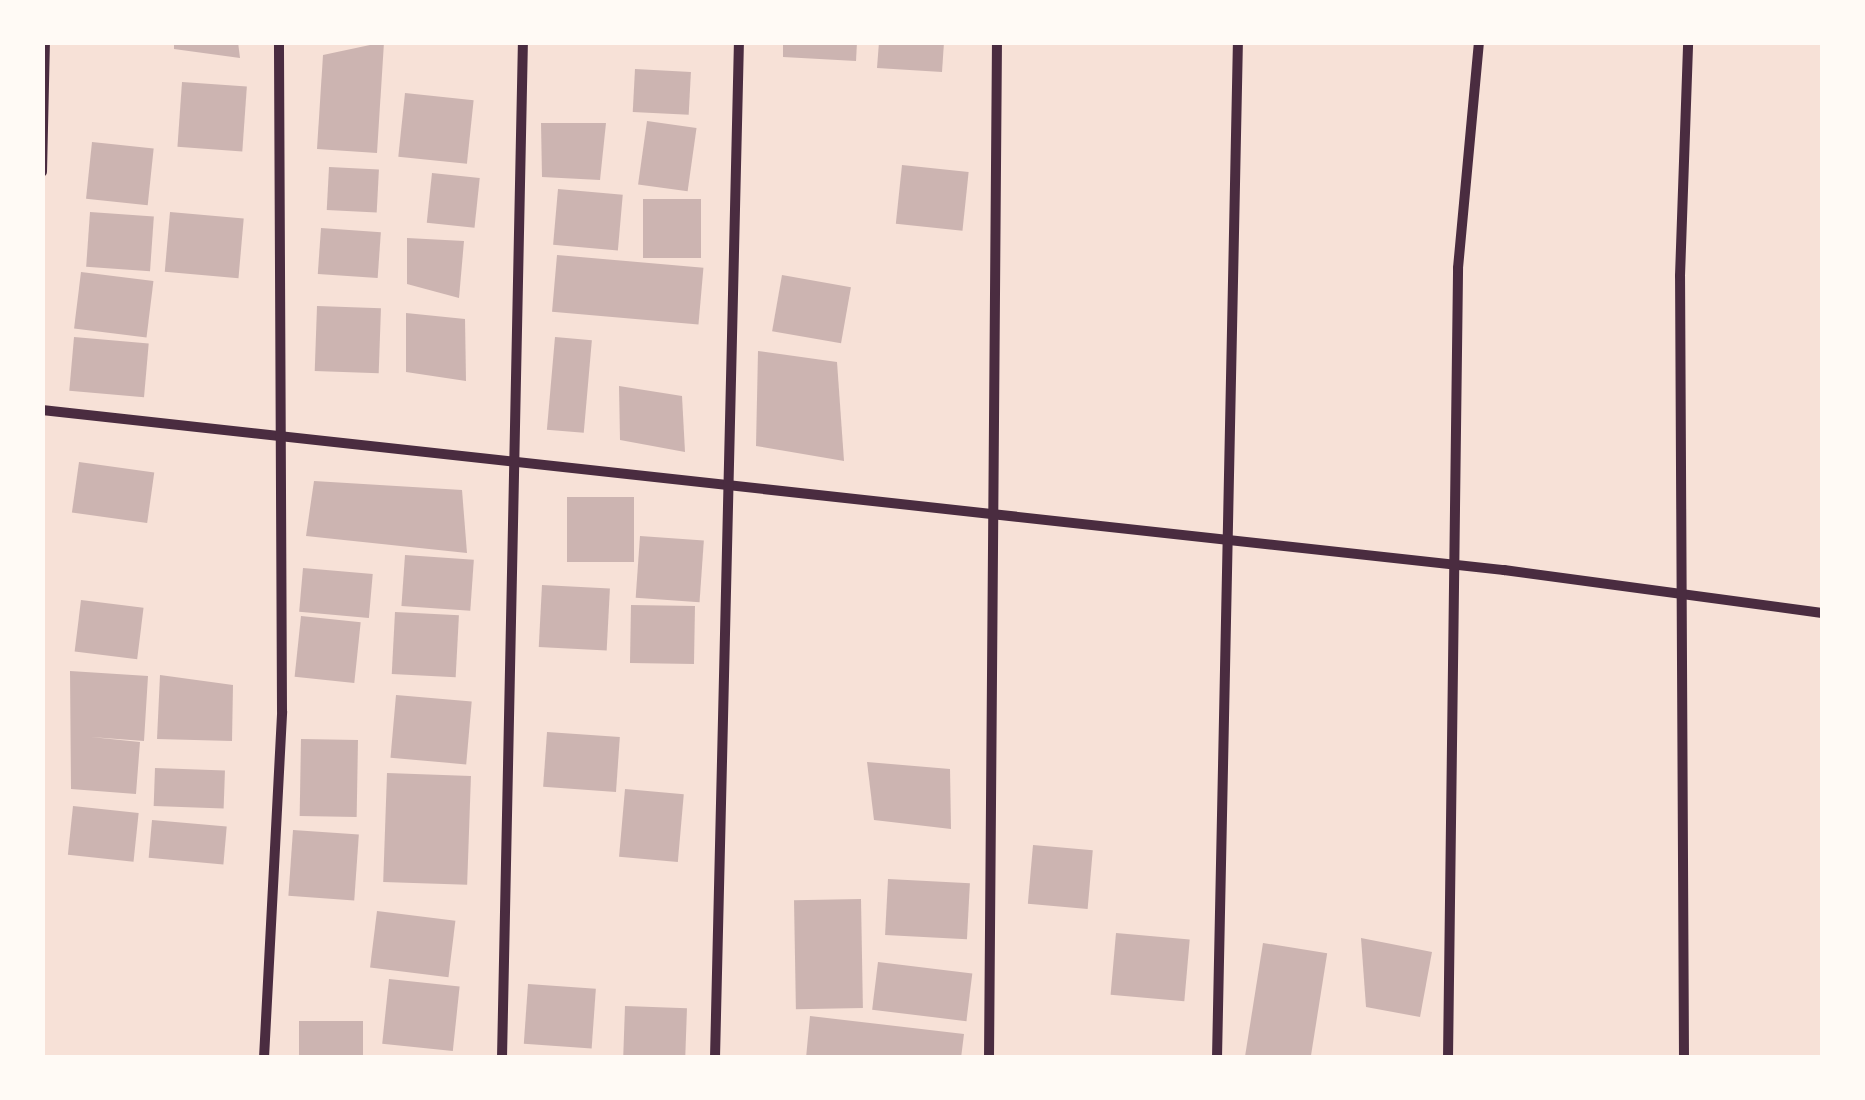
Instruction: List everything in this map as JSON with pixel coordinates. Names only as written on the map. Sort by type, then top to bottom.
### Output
[{"type":"street","points":[[42,172],[45,42]]},
{"type":"street","points":[[264,1058],[282,711],[278,42]]},
{"type":"street","points":[[502,1058],[523,42]]},
{"type":"street","points":[[715,1058],[739,42]]},
{"type":"street","points":[[990,1058],[997,42]]},
{"type":"street","points":[[1217,1058],[1238,42]]},
{"type":"street","points":[[1448,1058],[1451,566],[1458,268],[1479,42]]},
{"type":"street","points":[[1684,1058],[1680,276],[1688,42]]},
{"type":"street","points":[[42,410],[515,465],[995,512],[1683,593],[1822,613]]},
{"type":"building","points":[[174,42],[238,42],[240,58],[174,49]]},
{"type":"building","points":[[384,42],[377,153],[317,149],[323,55]]},
{"type":"building","points":[[783,42],[857,42],[856,61],[783,57]]},
{"type":"building","points":[[879,42],[944,42],[942,72],[877,68]]},
{"type":"building","points":[[635,69],[691,72],[689,115],[633,112]]},
{"type":"building","points":[[182,82],[247,87],[242,151],[177,147]]},
{"type":"building","points":[[405,93],[474,100],[467,164],[398,157]]},
{"type":"building","points":[[647,121],[697,128],[688,191],[638,184]]},
{"type":"building","points":[[541,123],[606,123],[600,180],[542,177]]},
{"type":"building","points":[[92,142],[154,148],[148,205],[86,199]]},
{"type":"building","points":[[902,165],[969,172],[962,231],[896,224]]},
{"type":"building","points":[[329,167],[379,170],[377,213],[327,210]]},
{"type":"building","points":[[432,173],[480,178],[475,228],[427,223]]},
{"type":"building","points":[[558,189],[623,195],[618,250],[553,245]]},
{"type":"building","points":[[643,199],[701,199],[701,258],[643,258]]},
{"type":"building","points":[[90,212],[154,216],[150,271],[86,267]]},
{"type":"building","points":[[170,212],[244,218],[238,278],[165,272]]},
{"type":"building","points":[[321,228],[381,232],[378,278],[318,274]]},
{"type":"building","points":[[407,238],[464,241],[459,298],[407,284]]},
{"type":"building","points":[[557,255],[703,268],[698,325],[552,312]]},
{"type":"building","points":[[81,272],[153,281],[147,337],[74,329]]},
{"type":"building","points":[[782,275],[851,287],[841,343],[772,331]]},
{"type":"building","points":[[317,306],[381,308],[379,373],[315,371]]},
{"type":"building","points":[[406,313],[465,319],[466,381],[406,372]]},
{"type":"building","points":[[74,337],[149,344],[144,397],[69,391]]},
{"type":"building","points":[[555,337],[592,340],[584,433],[547,430]]},
{"type":"building","points":[[758,351],[837,362],[844,461],[756,446]]},
{"type":"building","points":[[619,386],[682,396],[685,452],[620,440]]},
{"type":"building","points":[[79,462],[154,473],[147,523],[72,513]]},
{"type":"building","points":[[314,481],[462,490],[467,553],[306,536]]},
{"type":"building","points":[[567,497],[634,497],[634,562],[567,562]]},
{"type":"building","points":[[640,536],[704,540],[700,602],[636,598]]},
{"type":"building","points":[[405,555],[474,560],[470,611],[401,606]]},
{"type":"building","points":[[303,568],[373,574],[369,618],[299,612]]},
{"type":"building","points":[[542,585],[610,589],[607,650],[539,647]]},
{"type":"building","points":[[81,600],[144,608],[137,659],[75,652]]},
{"type":"building","points":[[631,605],[695,606],[694,664],[630,663]]},
{"type":"building","points":[[395,612],[459,615],[456,677],[392,674]]},
{"type":"building","points":[[301,616],[361,622],[354,683],[295,677]]},
{"type":"building","points":[[70,671],[148,676],[144,741],[91,737],[140,742],[136,794],[71,789]]},
{"type":"building","points":[[160,675],[233,685],[232,741],[157,739]]},
{"type":"building","points":[[396,695],[472,702],[466,764],[391,758]]},
{"type":"building","points":[[547,732],[620,737],[616,792],[543,787]]},
{"type":"building","points":[[301,739],[358,740],[357,817],[300,816]]},
{"type":"building","points":[[867,762],[950,769],[951,829],[874,820]]},
{"type":"building","points":[[155,768],[225,770],[224,808],[154,806]]},
{"type":"building","points":[[387,773],[471,776],[467,885],[383,882]]},
{"type":"building","points":[[625,789],[684,794],[678,862],[619,857]]},
{"type":"building","points":[[73,806],[139,813],[134,862],[68,855]]},
{"type":"building","points":[[152,820],[227,827],[223,864],[149,858]]},
{"type":"building","points":[[293,830],[359,835],[354,900],[288,896]]},
{"type":"building","points":[[1033,845],[1093,850],[1088,909],[1028,904]]},
{"type":"building","points":[[888,879],[970,883],[967,939],[885,935]]},
{"type":"building","points":[[861,899],[863,1008],[796,1009],[794,900]]},
{"type":"building","points":[[377,911],[455,921],[448,977],[370,968]]},
{"type":"building","points":[[1116,933],[1190,939],[1184,1001],[1111,995]]},
{"type":"building","points":[[1361,938],[1432,952],[1420,1017],[1366,1007]]},
{"type":"building","points":[[1263,943],[1327,953],[1311,1058],[1245,1057]]},
{"type":"building","points":[[878,962],[972,974],[966,1021],[872,1010]]},
{"type":"building","points":[[389,979],[460,986],[453,1051],[382,1044]]},
{"type":"building","points":[[528,984],[596,989],[592,1049],[524,1044]]},
{"type":"building","points":[[625,1006],[687,1008],[685,1058],[623,1058]]},
{"type":"building","points":[[810,1016],[964,1034],[961,1058],[806,1058]]},
{"type":"building","points":[[299,1021],[363,1021],[363,1058],[299,1058]]}]
